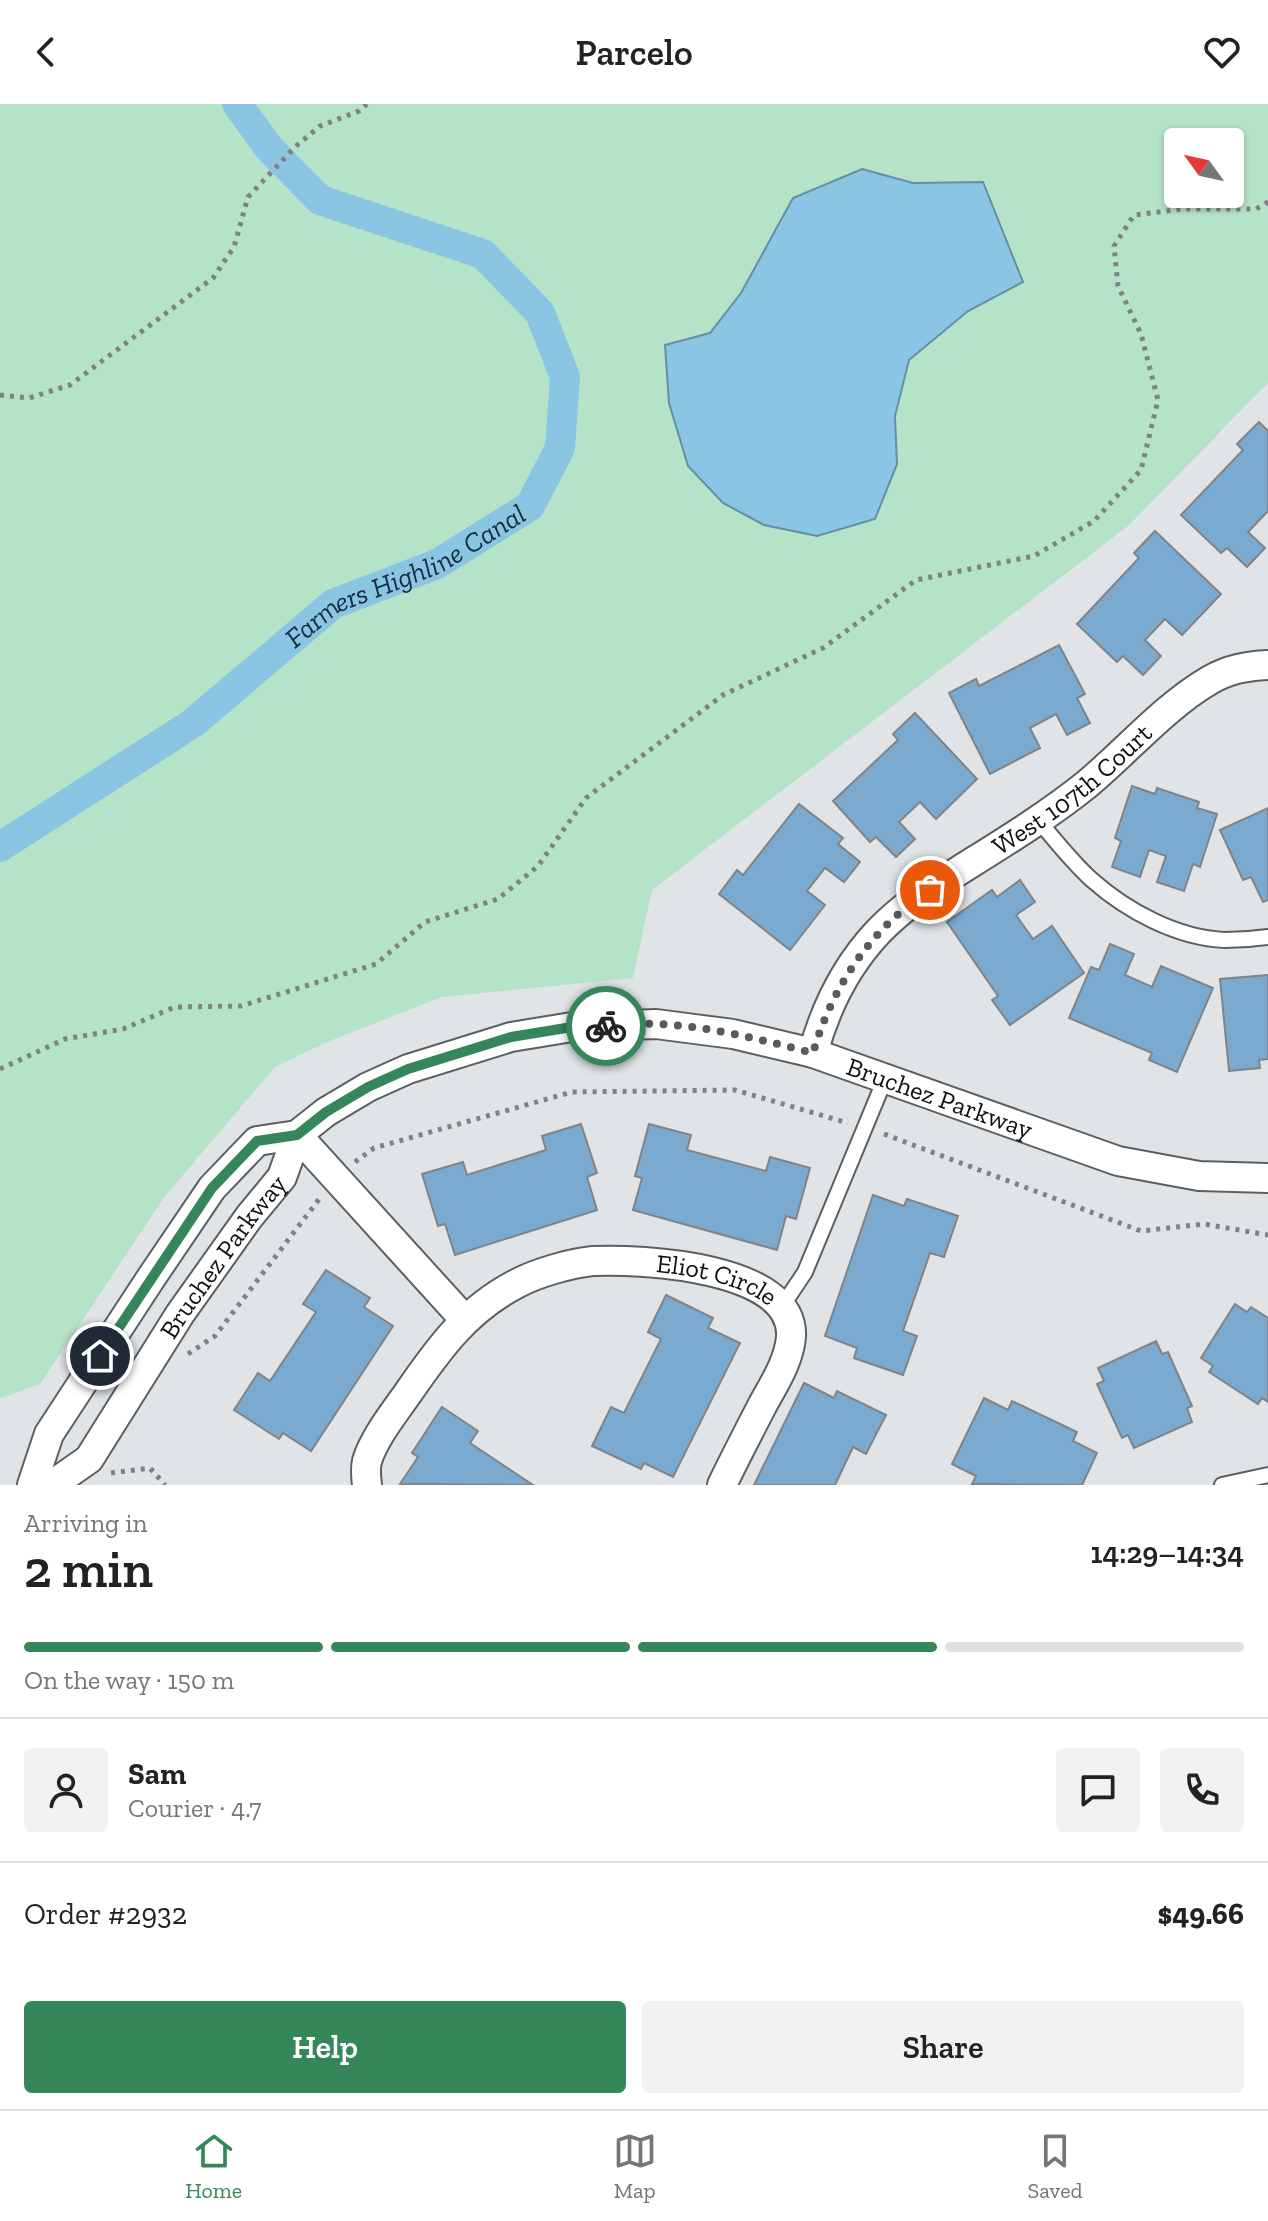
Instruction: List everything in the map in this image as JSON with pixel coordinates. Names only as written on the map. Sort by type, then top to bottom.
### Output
[{"type":"street","name":"West 107th Court","points":[[813,1053],[821,1025],[855,961],[876,934],[905,906],[1085,786],[1206,682],[1226,671],[1268,665]]},
{"type":"street","name":"Bruchez Parkway","points":[[32,1485],[49,1434],[212,1188],[257,1141],[297,1135],[326,1112],[368,1087],[408,1069],[511,1037],[572,1027],[656,1024],[733,1034],[813,1053],[1118,1161],[1199,1176],[1268,1178]]},
{"type":"street","name":"Bruchez Parkway","points":[[52,1485],[89,1459],[180,1314],[249,1217],[282,1177],[297,1135]]},
{"type":"street","points":[[297,1135],[465,1320]]},
{"type":"street","name":"Eliot Circle","points":[[367,1485],[367,1460],[388,1420],[443,1343],[465,1320],[519,1282],[591,1261],[695,1267],[749,1283],[771,1297],[781,1308],[791,1335],[788,1352],[722,1485]]},
{"type":"lane","points":[[1038,820],[1090,878],[1131,908],[1154,920],[1200,936],[1224,940],[1268,937]]},
{"type":"lane","points":[[781,1308],[805,1272],[885,1079]]},
{"type":"lane","points":[[1222,1485],[1268,1475]]},
{"type":"path","points":[[0,395],[29,398],[70,385],[213,278],[234,247],[248,197],[295,147],[320,126],[359,111],[367,104]]},
{"type":"path","points":[[0,1069],[65,1039],[123,1029],[175,1007],[241,1006],[376,964],[425,922],[498,899],[538,866],[586,798],[723,695],[823,648],[916,580],[1034,556],[1094,521],[1141,470],[1158,400],[1141,334],[1118,286],[1114,246],[1134,215],[1182,209],[1256,209],[1268,202]]},
{"type":"path","points":[[180,1360],[215,1336],[336,1178],[374,1148],[572,1092],[735,1090],[866,1129],[1141,1231],[1204,1224],[1268,1235]]},
{"type":"path","points":[[110,1473],[150,1468],[165,1485]]},
{"type":"green space","points":[[0,104],[1268,104],[1268,383],[1128,526],[652,890],[633,978],[442,997],[327,1042],[275,1067],[165,1196],[40,1384],[2,1398]]},
{"type":"water","points":[[862,169],[913,183],[983,182],[1023,282],[968,311],[909,360],[895,416],[897,464],[875,519],[817,536],[764,525],[723,503],[688,466],[669,403],[665,345],[710,333],[741,293],[793,198]]},
{"type":"building","points":[[1259,422],[1268,431],[1268,511],[1248,532],[1265,548],[1247,567],[1227,548],[1221,553],[1181,515],[1243,450],[1237,444]]},
{"type":"building","points":[[1155,531],[1221,594],[1182,635],[1165,619],[1145,640],[1161,656],[1143,675],[1123,656],[1117,662],[1077,624],[1139,558],[1134,553]]},
{"type":"building","points":[[1059,645],[1085,694],[1077,698],[1090,723],[1067,735],[1056,714],[1030,728],[1040,748],[990,774],[949,693],[976,679],[979,686]]},
{"type":"building","points":[[915,713],[977,779],[936,819],[920,802],[899,822],[915,839],[896,857],[876,837],[870,842],[833,801],[898,740],[893,734]]},
{"type":"building","points":[[1132,786],[1155,794],[1157,788],[1199,802],[1197,808],[1217,814],[1200,867],[1193,864],[1184,891],[1157,882],[1166,856],[1149,850],[1140,877],[1112,867],[1121,841],[1115,838]]},
{"type":"building","points":[[799,804],[843,838],[838,844],[860,862],[844,882],[825,868],[807,891],[825,905],[790,950],[719,894],[737,870],[743,875]]},
{"type":"building","points":[[1268,808],[1268,900],[1263,902],[1251,877],[1243,880],[1220,830]]},
{"type":"building","points":[[1020,880],[1035,902],[1016,915],[1033,939],[1052,926],[1084,973],[1010,1025],[992,1000],[998,996],[947,922],[992,890],[997,897]]},
{"type":"building","points":[[1110,944],[1134,954],[1125,975],[1152,987],[1161,966],[1213,988],[1177,1072],[1149,1060],[1152,1053],[1069,1018],[1091,967],[1099,970]]},
{"type":"building","points":[[1268,975],[1268,1059],[1259,1060],[1260,1068],[1229,1071],[1220,979]]},
{"type":"building","points":[[581,1124],[597,1173],[587,1177],[597,1210],[455,1255],[445,1224],[438,1226],[422,1174],[463,1162],[467,1175],[546,1150],[542,1136]]},
{"type":"building","points":[[649,1124],[691,1135],[687,1150],[766,1171],[770,1157],[810,1168],[796,1219],[786,1216],[777,1250],[633,1210],[642,1178],[635,1176]]},
{"type":"building","points":[[873,1195],[904,1206],[907,1199],[958,1216],[944,1257],[930,1253],[903,1331],[917,1336],[903,1375],[854,1358],[857,1348],[825,1336]]},
{"type":"building","points":[[326,1270],[370,1298],[364,1307],[393,1326],[311,1451],[283,1433],[279,1439],[234,1410],[258,1373],[270,1381],[316,1312],[303,1304]]},
{"type":"building","points":[[666,1295],[713,1318],[708,1328],[740,1343],[673,1477],[644,1463],[641,1469],[592,1446],[611,1407],[624,1413],[661,1339],[648,1332]]},
{"type":"building","points":[[1235,1304],[1247,1312],[1251,1307],[1268,1318],[1268,1402],[1262,1398],[1258,1404],[1209,1372],[1213,1366],[1201,1358]]},
{"type":"building","points":[[1156,1341],[1162,1354],[1168,1352],[1192,1406],[1187,1408],[1192,1422],[1134,1448],[1128,1435],[1122,1438],[1097,1384],[1104,1381],[1098,1368]]},
{"type":"building","points":[[804,1383],[834,1398],[837,1391],[886,1415],[866,1454],[853,1447],[835,1485],[754,1485]]},
{"type":"building","points":[[984,1398],[1008,1410],[1012,1401],[1077,1432],[1073,1441],[1097,1453],[1082,1485],[972,1484],[976,1476],[952,1464]]},
{"type":"building","points":[[442,1407],[478,1431],[470,1443],[533,1485],[400,1484],[418,1457],[412,1453]]},
{"type":"waterway","name":"Farmers Highline Canal","points":[[0,847],[193,723],[333,604],[437,564],[530,506],[560,448],[565,377],[540,313],[483,254],[320,200],[269,148],[237,104]]},
{"type":"way so far","points":[[606,1026],[656,1024],[695,1027],[813,1053],[821,1025],[855,961],[876,934],[905,906],[930,890]]},
{"type":"route","points":[[100,1356],[212,1188],[257,1141],[297,1135],[326,1112],[368,1087],[408,1069],[511,1037],[572,1027],[606,1026]]}]
